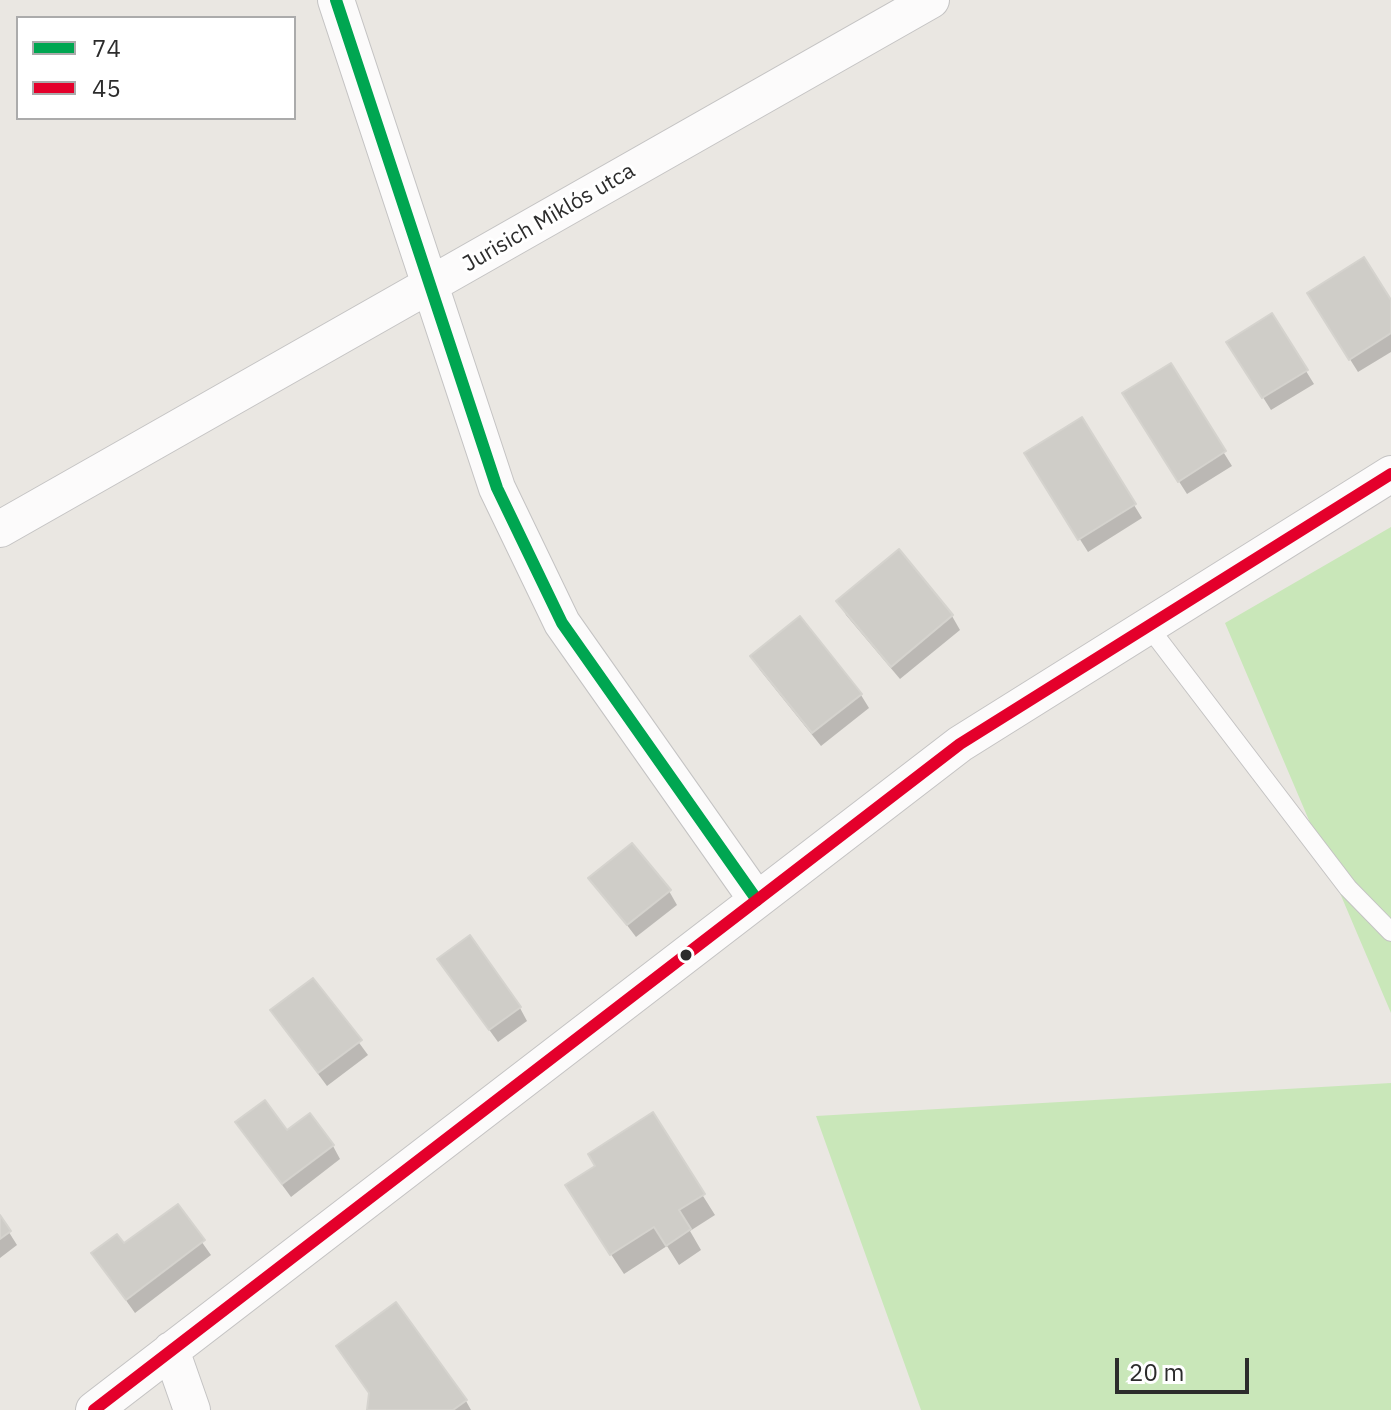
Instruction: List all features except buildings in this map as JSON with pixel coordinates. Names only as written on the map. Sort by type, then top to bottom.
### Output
[{"type":"street","points":[[336,0],[497,488],[562,623],[757,900]]},
{"type":"street","name":"Jurisich Miklós utca","points":[[0,529],[931,0]]},
{"type":"street","points":[[94,1410],[960,744],[1391,474]]},
{"type":"street","points":[[171,1350],[192,1410]]},
{"type":"lane","points":[[1148,626],[1348,888],[1391,932]]},
{"type":"green space","points":[[1391,527],[1391,1013],[1225,623]]},
{"type":"green space","points":[[1391,1083],[1391,1410],[921,1410],[816,1116]]},
{"type":"transit line","name":"74","points":[[336,0],[497,488],[562,623],[757,900]]},
{"type":"transit line","name":"45","points":[[94,1410],[960,744],[1391,474]]}]
